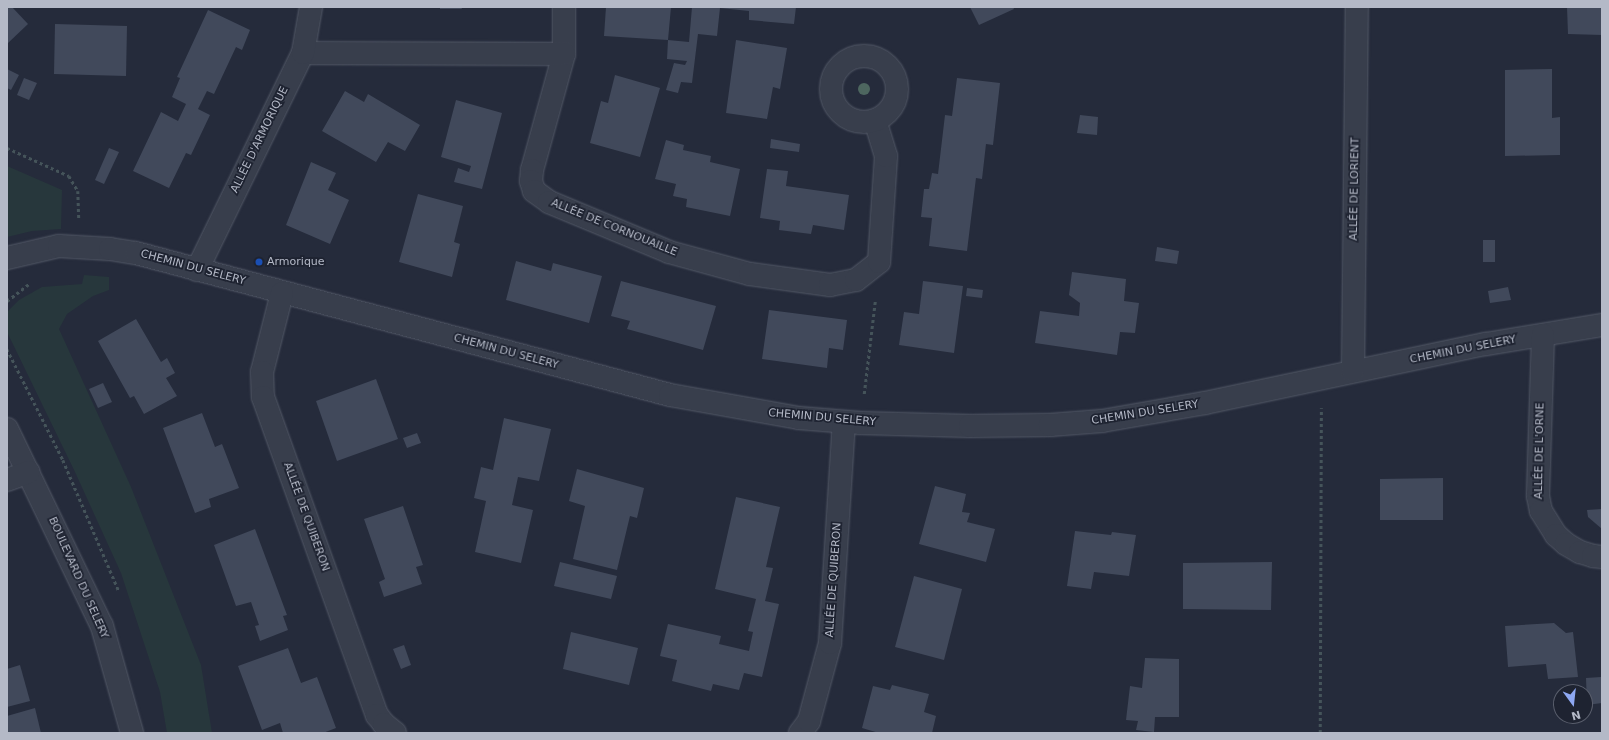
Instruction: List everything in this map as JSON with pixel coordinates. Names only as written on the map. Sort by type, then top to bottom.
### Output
[{"type":"street","name":"ALLÉE D'ARMORIQUE","points":[[197,270],[303,54],[311,7]]},
{"type":"street","name":"ALLÉE DE CORNOUAILLE","points":[[564,7],[564,54],[532,170],[531,181],[534,191],[538,196],[668,252],[750,274],[830,285],[856,280],[879,262]]},
{"type":"street","name":"ALLÉE DE LORIENT","points":[[1353,371],[1357,7]]},
{"type":"street","points":[[303,54],[564,54]]},
{"type":"street","points":[[875,121],[886,156],[879,262]]},
{"type":"street","name":"CHEMIN DU SELERY","points":[[7,258],[53,247],[77,246],[136,253],[670,395],[769,414],[852,422],[977,426],[1050,425],[1102,421],[1161,412],[1486,344],[1602,325]]},
{"type":"street","name":"ALLÉE DE QUIBERON","points":[[282,293],[262,372],[263,397],[377,715],[384,724],[395,733]]},
{"type":"street","name":"ALLÉE DE L'ORNE","points":[[1543,335],[1538,496],[1541,511],[1556,535],[1566,544],[1580,552],[1602,557]]},
{"type":"street","name":"ALLÉE DE QUIBERON","points":[[800,733],[809,721],[830,643],[852,422]]},
{"type":"street","name":"BOULEVARD DU SELERY","points":[[7,429],[102,626],[132,733]]},
{"type":"street","points":[[7,480],[29,472]]},
{"type":"path","points":[[852,422],[879,262]]},
{"type":"path","points":[[1320,733],[1321,378]]},
{"type":"shaded area","points":[[7,166],[62,190],[61,229],[32,231],[7,237]]},
{"type":"shaded area","points":[[84,275],[109,277],[109,290],[93,296],[67,314],[59,329],[131,487],[201,665],[212,733],[167,733],[160,692],[121,573],[75,472],[7,332],[7,312],[19,300],[42,287],[82,284]]},
{"type":"building","points":[[7,7],[12,7],[28,24],[7,44]]},
{"type":"building","points":[[440,7],[461,7],[462,9],[440,9]]},
{"type":"building","points":[[606,7],[671,7],[668,40],[604,36]]},
{"type":"building","points":[[692,7],[796,7],[794,24],[749,20],[749,11],[720,8],[717,36],[698,34],[692,83],[681,82],[678,93],[666,90],[674,63],[685,65],[687,61],[667,59],[668,40],[689,42]]},
{"type":"building","points":[[970,7],[1013,7],[1014,9],[979,25]]},
{"type":"building","points":[[1567,7],[1602,7],[1602,35],[1568,34]]},
{"type":"building","points":[[208,10],[250,30],[242,50],[236,47],[214,94],[207,91],[198,109],[210,115],[191,155],[186,153],[169,188],[133,171],[161,112],[178,121],[186,104],[172,97],[180,78],[177,77]]},
{"type":"building","points":[[55,24],[127,26],[126,76],[54,74]]},
{"type":"building","points":[[736,40],[787,48],[780,89],[773,87],[767,119],[726,113]]},
{"type":"building","points":[[7,69],[19,75],[11,90],[7,88]]},
{"type":"building","points":[[1552,69],[1552,118],[1560,117],[1560,155],[1505,156],[1505,70]]},
{"type":"building","points":[[615,75],[660,88],[640,157],[590,143],[601,101],[608,103]]},
{"type":"building","points":[[24,78],[37,83],[29,100],[17,95]]},
{"type":"building","points":[[957,78],[1000,83],[993,145],[986,144],[982,179],[976,178],[967,251],[929,246],[932,218],[921,217],[924,189],[929,189],[932,173],[938,174],[945,115],[952,116]]},
{"type":"building","points":[[345,91],[364,102],[368,94],[420,125],[405,151],[388,142],[376,162],[322,131]]},
{"type":"building","points":[[456,100],[502,113],[482,189],[454,182],[458,168],[469,172],[471,166],[441,157]]},
{"type":"building","points":[[1080,115],[1098,117],[1097,135],[1077,133]]},
{"type":"building","points":[[771,139],[800,144],[799,152],[770,148]]},
{"type":"building","points":[[666,140],[684,145],[683,150],[711,156],[710,162],[740,169],[730,216],[686,207],[687,199],[673,196],[676,184],[655,179]]},
{"type":"building","points":[[109,148],[119,152],[104,184],[95,180]]},
{"type":"building","points":[[311,162],[336,173],[328,190],[349,200],[330,244],[286,225]]},
{"type":"building","points":[[767,169],[788,171],[786,186],[849,195],[844,230],[813,225],[811,234],[779,230],[780,221],[760,218]]},
{"type":"building","points":[[418,194],[463,206],[454,242],[460,244],[452,277],[399,262]]},
{"type":"building","points":[[1483,240],[1495,240],[1495,262],[1483,262]]},
{"type":"building","points":[[1157,247],[1179,251],[1177,264],[1155,261]]},
{"type":"building","points":[[516,261],[551,271],[553,263],[602,276],[589,323],[506,300]]},
{"type":"building","points":[[1072,272],[1126,279],[1124,301],[1139,303],[1135,333],[1120,332],[1117,355],[1035,343],[1040,311],[1079,316],[1080,303],[1069,295]]},
{"type":"building","points":[[621,281],[716,306],[703,350],[627,329],[630,321],[611,316]]},
{"type":"building","points":[[923,281],[963,286],[954,353],[899,345],[904,312],[919,314]]},
{"type":"building","points":[[1508,287],[1511,300],[1490,303],[1488,291]]},
{"type":"building","points":[[967,288],[983,290],[982,298],[966,296]]},
{"type":"building","points":[[769,310],[847,320],[843,350],[829,348],[827,368],[762,359]]},
{"type":"building","points":[[136,319],[161,362],[167,358],[175,373],[166,378],[177,396],[144,414],[134,396],[130,398],[98,341]]},
{"type":"building","points":[[376,379],[398,439],[337,461],[316,401]]},
{"type":"building","points":[[103,383],[112,402],[98,408],[89,389]]},
{"type":"building","points":[[202,413],[215,447],[222,444],[239,488],[209,499],[211,507],[195,513],[163,428]]},
{"type":"building","points":[[504,418],[551,429],[539,481],[518,477],[512,505],[533,510],[521,563],[475,552],[486,501],[474,498],[481,467],[493,470]]},
{"type":"building","points":[[417,433],[421,443],[407,448],[403,438]]},
{"type":"building","points":[[577,469],[644,488],[637,518],[630,516],[617,570],[573,559],[585,506],[569,501]]},
{"type":"building","points":[[1443,478],[1443,520],[1380,520],[1380,479]]},
{"type":"building","points":[[935,486],[966,494],[962,512],[970,513],[967,522],[995,529],[986,562],[919,544]]},
{"type":"building","points":[[736,497],[780,507],[766,567],[773,568],[765,601],[779,604],[762,677],[744,673],[739,690],[713,684],[711,691],[672,681],[677,660],[660,656],[668,624],[721,636],[719,644],[749,651],[753,632],[748,631],[756,599],[715,589]]},
{"type":"building","points":[[403,506],[423,565],[416,567],[422,584],[384,597],[379,582],[385,579],[364,519]]},
{"type":"building","points":[[1602,509],[1602,529],[1588,517],[1587,510]]},
{"type":"building","points":[[255,529],[287,615],[283,616],[288,630],[260,641],[255,626],[259,625],[251,602],[236,606],[214,545]]},
{"type":"building","points":[[1075,531],[1111,535],[1112,532],[1136,535],[1129,576],[1094,572],[1091,589],[1067,586]]},
{"type":"building","points":[[560,562],[617,576],[611,599],[554,586]]},
{"type":"building","points":[[1272,562],[1271,610],[1183,609],[1183,563]]},
{"type":"building","points":[[914,576],[962,589],[944,660],[895,647]]},
{"type":"building","points":[[1554,623],[1566,633],[1573,632],[1578,677],[1548,679],[1546,664],[1508,667],[1505,626]]},
{"type":"building","points":[[571,632],[638,648],[629,685],[563,669]]},
{"type":"building","points":[[404,645],[411,665],[401,669],[393,649]]},
{"type":"building","points":[[288,648],[301,683],[317,677],[336,728],[323,733],[283,733],[280,723],[262,730],[238,666]]},
{"type":"building","points":[[1145,658],[1179,659],[1179,717],[1155,717],[1154,732],[1136,730],[1138,721],[1126,720],[1130,686],[1142,688]]},
{"type":"building","points":[[20,665],[30,701],[7,707],[7,669]]},
{"type":"building","points":[[1601,677],[1602,703],[1593,704],[1593,684],[1586,684],[1586,678]]},
{"type":"building","points":[[892,685],[929,694],[924,712],[936,716],[932,733],[879,733],[862,728],[873,686],[890,690]]},
{"type":"building","points":[[35,708],[41,733],[7,733],[7,716]]},
{"type":"place","name":"Armorique","points":[[259,262]]}]
